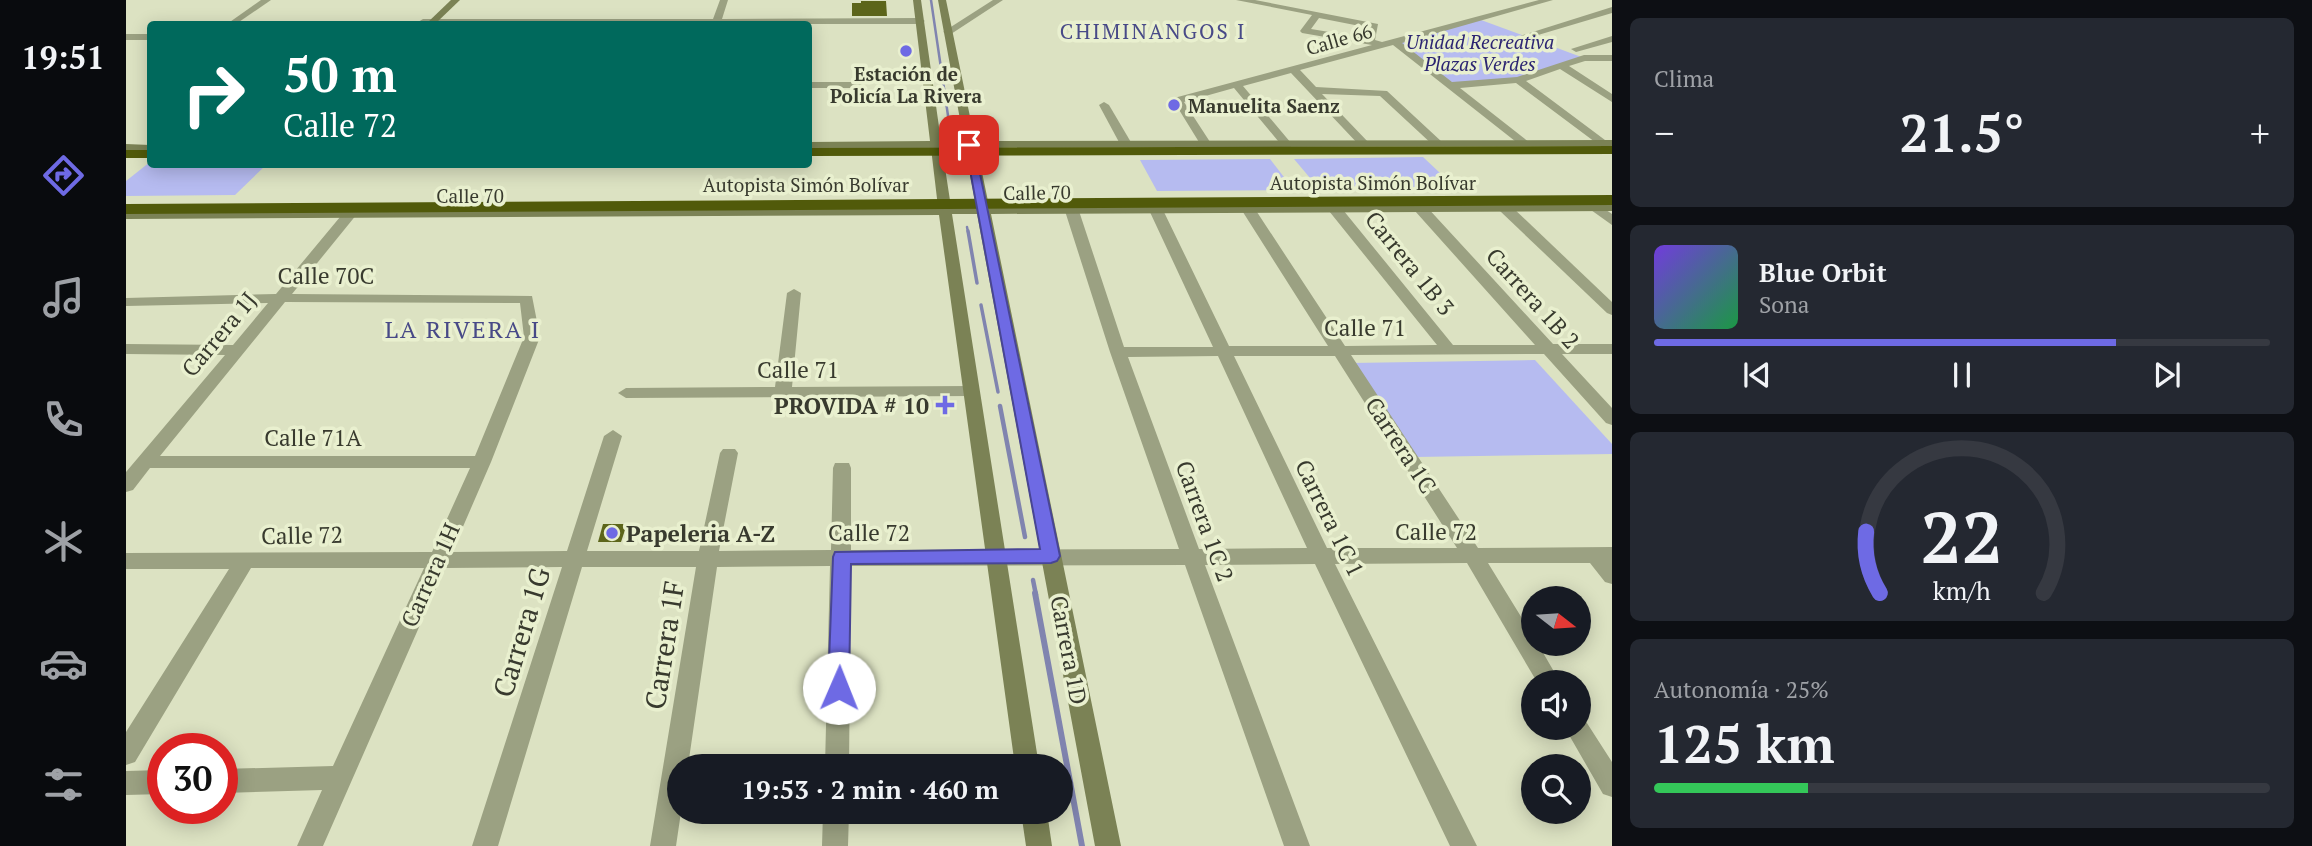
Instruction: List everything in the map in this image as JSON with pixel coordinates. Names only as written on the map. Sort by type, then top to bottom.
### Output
[{"type":"highway","name":"Autopista Simón Bolívar","points":[[812,152],[885,148],[1609,145]]},
{"type":"highway","points":[[126,154],[147,154]]},
{"type":"highway","name":"Autopista Simón Bolívar","points":[[126,209],[331,206],[837,208],[1612,200]]},
{"type":"highway","points":[[258,214],[331,206]]},
{"type":"street","points":[[236,21],[267,0]]},
{"type":"street","points":[[429,21],[446,0]]},
{"type":"street","points":[[430,21],[456,0]]},
{"type":"street","points":[[717,21],[724,0]]},
{"type":"street","points":[[917,0],[944,207],[1025,754]]},
{"type":"street","name":"Carrera 1D","points":[[942,0],[1108,846]]},
{"type":"street","points":[[947,27],[961,24],[999,0]]},
{"type":"street","points":[[1240,0],[1375,26],[1370,42]]},
{"type":"street","name":"Calle 66","points":[[1208,147],[1178,100],[1549,0]]},
{"type":"street","points":[[1601,2],[1612,7]]},
{"type":"street","points":[[1525,36],[1583,19],[1612,7]]},
{"type":"street","points":[[1317,15],[1305,31],[1390,43],[1452,85],[1524,143]]},
{"type":"street","points":[[1583,19],[1602,24]]},
{"type":"street","points":[[812,22],[920,21]]},
{"type":"street","points":[[126,37],[147,37]]},
{"type":"street","points":[[1576,49],[1612,39]]},
{"type":"street","points":[[1452,85],[1518,80],[1584,58],[1612,58]]},
{"type":"street","points":[[1561,65],[1612,99]]},
{"type":"street","points":[[1294,70],[1364,145]]},
{"type":"street","points":[[1518,80],[1609,145]]},
{"type":"street","points":[[812,85],[857,85]]},
{"type":"street","points":[[1237,85],[1287,145]]},
{"type":"street","points":[[1313,90],[1345,89],[1383,93],[1438,144]]},
{"type":"street","points":[[1104,105],[1126,144]]},
{"type":"street","points":[[964,121],[981,136],[1006,145]]},
{"type":"street","points":[[970,148],[1126,144],[1208,147],[1524,143],[1609,145]]},
{"type":"street","points":[[812,145],[885,148]]},
{"type":"street","points":[[126,148],[147,148]]},
{"type":"street","name":"Calle 70","points":[[982,207],[1072,211],[1245,205],[1334,208],[1612,207]]},
{"type":"street","name":"Carrera 1C","points":[[1245,205],[1472,555],[1542,670]]},
{"type":"street","points":[[1595,207],[1612,221]]},
{"type":"street","name":"Calle 70","points":[[126,215],[837,208]]},
{"type":"street","name":"Carrera 1B 3","points":[[1334,208],[1448,349]]},
{"type":"street","name":"Carrera 1B 2","points":[[1420,208],[1612,419]]},
{"type":"street","points":[[1505,208],[1612,310]]},
{"type":"street","name":"Carrera 1C 1","points":[[1156,210],[1321,556],[1464,846]]},
{"type":"street","name":"Carrera 1C 2","points":[[1072,211],[1118,352],[1297,846]]},
{"type":"street","name":"Carrera 1J","points":[[126,485],[350,214]]},
{"type":"street","points":[[783,392],[794,293]]},
{"type":"street","name":"Calle 70C","points":[[126,302],[281,298],[527,299]]},
{"type":"street","name":"Carrera 1H","points":[[310,846],[482,462],[532,337],[527,299]]},
{"type":"street","name":"Calle 71","points":[[1118,352],[1612,348]]},
{"type":"street","points":[[127,349],[237,350]]},
{"type":"street","name":"Calle 71","points":[[626,393],[971,391]]},
{"type":"street","name":"Carrera 1G","points":[[485,846],[613,436]]},
{"type":"street","name":"Carrera 1F","points":[[663,846],[708,557],[729,453]]},
{"type":"street","name":"Calle 71A","points":[[145,462],[482,462]]},
{"type":"street","points":[[837,754],[842,468]]},
{"type":"street","points":[[1604,555],[1612,576]]},
{"type":"street","name":"Calle 72","points":[[126,561],[1604,555]]},
{"type":"street","points":[[126,754],[245,561]]},
{"type":"street","points":[[1584,740],[1612,785]]},
{"type":"street","points":[[238,781],[339,778]]},
{"type":"street","points":[[126,783],[147,782]]},
{"type":"street","points":[[835,846],[836,824]]},
{"type":"street","points":[[1036,824],[1039,846]]},
{"type":"green space","name":"Unidad Recreativa Plazas Verdes","points":[[1481,20],[1584,58],[1518,80],[1452,85],[1395,42]]},
{"type":"green space","points":[[1423,157],[1457,189],[1321,191],[1294,159]]},
{"type":"green space","points":[[1270,159],[1294,190],[1157,191],[1140,160]]},
{"type":"green space","points":[[147,164],[147,168],[263,168],[235,195],[126,196],[126,181]]},
{"type":"green space","points":[[1535,360],[1612,444],[1612,454],[1415,457],[1351,363]]},
{"type":"building","points":[[886,1],[887,16],[852,16],[852,3]]},
{"type":"building","name":"Papeleria A-Z","points":[[603,524],[627,524],[621,542],[598,542]]},
{"type":"waterway","points":[[931,0],[951,136]]},
{"type":"waterway","points":[[967,227],[968,232]]},
{"type":"waterway","points":[[968,231],[977,283]]},
{"type":"waterway","points":[[981,305],[998,392]]},
{"type":"waterway","points":[[1000,406],[1025,537]]},
{"type":"waterway","points":[[1033,580],[1036,595]]},
{"type":"waterway","points":[[1035,593],[1082,846]]},
{"type":"place","name":"Estación de Policía La Rivera","points":[[906,51]]},
{"type":"place","name":"Manuelita Saenz","points":[[1174,105]]},
{"type":"place","name":"PROVIDA # 10","points":[[945,405]]},
{"type":"place","name":"Papeleria A-Z","points":[[612,533]]},
{"type":"district","name":"CHIMINANGOS I","points":[[1153,31]]},
{"type":"district","name":"LA RIVERA I","points":[[463,329]]},
{"type":"route","points":[[839,688],[842,557],[1051,556],[969,145]]}]
